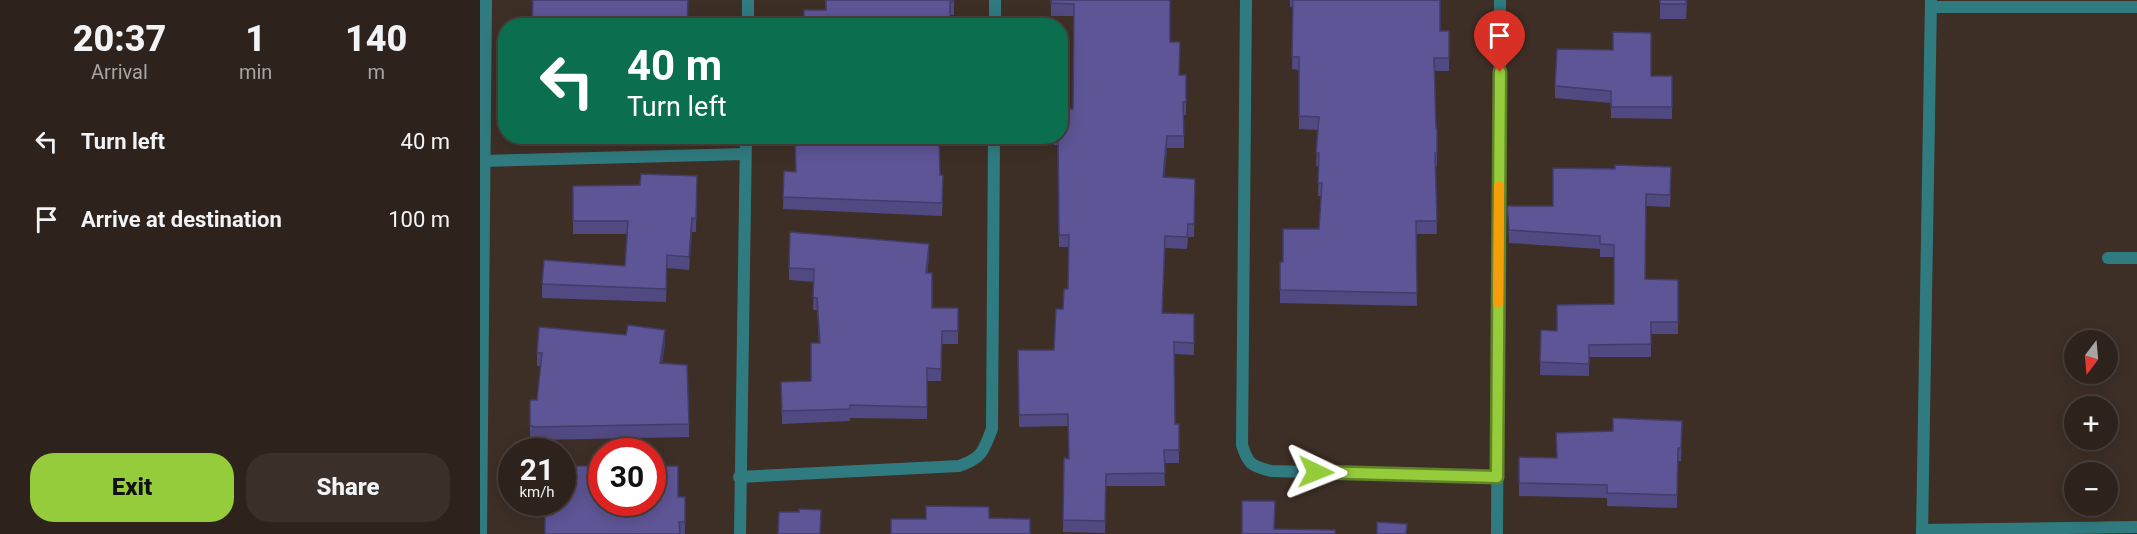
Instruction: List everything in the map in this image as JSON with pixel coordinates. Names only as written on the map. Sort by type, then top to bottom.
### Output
[{"type":"street","points":[[481,534],[480,440],[486,0]]},
{"type":"street","points":[[748,0],[748,18]]},
{"type":"street","points":[[995,0],[995,18]]},
{"type":"street","points":[[1246,0],[1242,445],[1247,460],[1255,467],[1271,471],[1497,477]]},
{"type":"street","points":[[1497,534],[1500,0]]},
{"type":"street","points":[[2137,7],[1931,3],[1922,532],[2137,527]]},
{"type":"street","points":[[740,534],[739,477],[746,144]]},
{"type":"street","points":[[739,477],[959,466],[974,461],[982,452],[992,429],[994,144]]},
{"type":"street","points":[[484,161],[745,154]]},
{"type":"street","points":[[2108,258],[2137,258]]},
{"type":"building","points":[[533,0],[688,0],[687,18],[532,18]]},
{"type":"building","points":[[826,0],[954,0],[950,2],[950,18],[804,18],[804,10],[826,10]]},
{"type":"building","points":[[1051,0],[1170,0],[1170,42],[1180,42],[1179,75],[1186,75],[1186,102],[1183,102],[1184,136],[1167,136],[1163,177],[1195,179],[1194,224],[1188,224],[1187,237],[1165,236],[1162,313],[1194,314],[1194,343],[1174,342],[1175,424],[1179,424],[1179,450],[1164,450],[1165,473],[1106,474],[1105,521],[1063,520],[1064,458],[1069,459],[1068,414],[1019,415],[1018,350],[1054,350],[1056,309],[1063,309],[1064,289],[1068,289],[1069,235],[1059,235],[1058,144],[1068,144],[1068,109],[1073,109],[1074,4],[1051,3]]},
{"type":"building","points":[[1293,0],[1440,0],[1440,31],[1449,31],[1449,58],[1434,58],[1437,221],[1416,221],[1417,293],[1280,290],[1283,229],[1319,229],[1322,183],[1318,183],[1319,153],[1316,153],[1319,117],[1299,116],[1299,57],[1292,57]]},
{"type":"building","points":[[1660,0],[1686,0],[1686,4],[1660,4]]},
{"type":"building","points":[[1613,32],[1651,33],[1651,76],[1672,76],[1672,107],[1611,107],[1611,91],[1555,86],[1557,49],[1613,50]]},
{"type":"building","points":[[795,144],[939,144],[940,175],[943,175],[942,203],[783,197],[784,171],[796,172]]},
{"type":"building","points":[[1615,165],[1671,167],[1670,195],[1646,194],[1645,279],[1678,280],[1678,322],[1651,322],[1651,344],[1589,345],[1589,364],[1540,362],[1541,330],[1557,331],[1557,305],[1614,304],[1614,245],[1600,244],[1600,236],[1509,230],[1507,206],[1553,206],[1553,168],[1615,169]]},
{"type":"building","points":[[641,174],[697,176],[696,219],[692,218],[689,257],[667,255],[666,289],[542,284],[544,260],[625,266],[628,221],[573,221],[573,186],[640,185]]},
{"type":"building","points":[[790,232],[929,244],[926,273],[932,273],[932,308],[958,308],[958,331],[942,331],[941,369],[927,368],[927,407],[850,405],[850,409],[782,411],[781,382],[811,381],[811,343],[820,343],[817,298],[813,297],[814,269],[789,268]]},
{"type":"building","points":[[628,325],[665,330],[660,363],[687,365],[689,424],[534,427],[530,425],[530,400],[537,400],[542,353],[537,353],[539,327],[626,335]]},
{"type":"building","points":[[1613,418],[1682,421],[1681,448],[1678,448],[1677,495],[1607,493],[1607,485],[1519,483],[1519,457],[1557,458],[1556,433],[1613,431]]},
{"type":"building","points":[[576,466],[588,466],[588,516],[666,516],[666,466],[678,466],[678,497],[685,497],[685,522],[679,522],[680,534],[545,534],[545,516],[576,516]]},
{"type":"building","points":[[1242,501],[1275,501],[1274,529],[1335,530],[1335,534],[1242,534]]},
{"type":"building","points":[[926,506],[989,507],[989,518],[1030,519],[1030,534],[891,534],[891,519],[926,519]]},
{"type":"building","points":[[799,509],[821,510],[820,534],[778,534],[779,512],[799,512]]},
{"type":"building","points":[[1377,522],[1407,524],[1406,534],[1377,534]]},
{"type":"slow traffic","points":[[1498,303],[1499,186]]},
{"type":"route","points":[[1316,472],[1497,477],[1500,72]]}]
